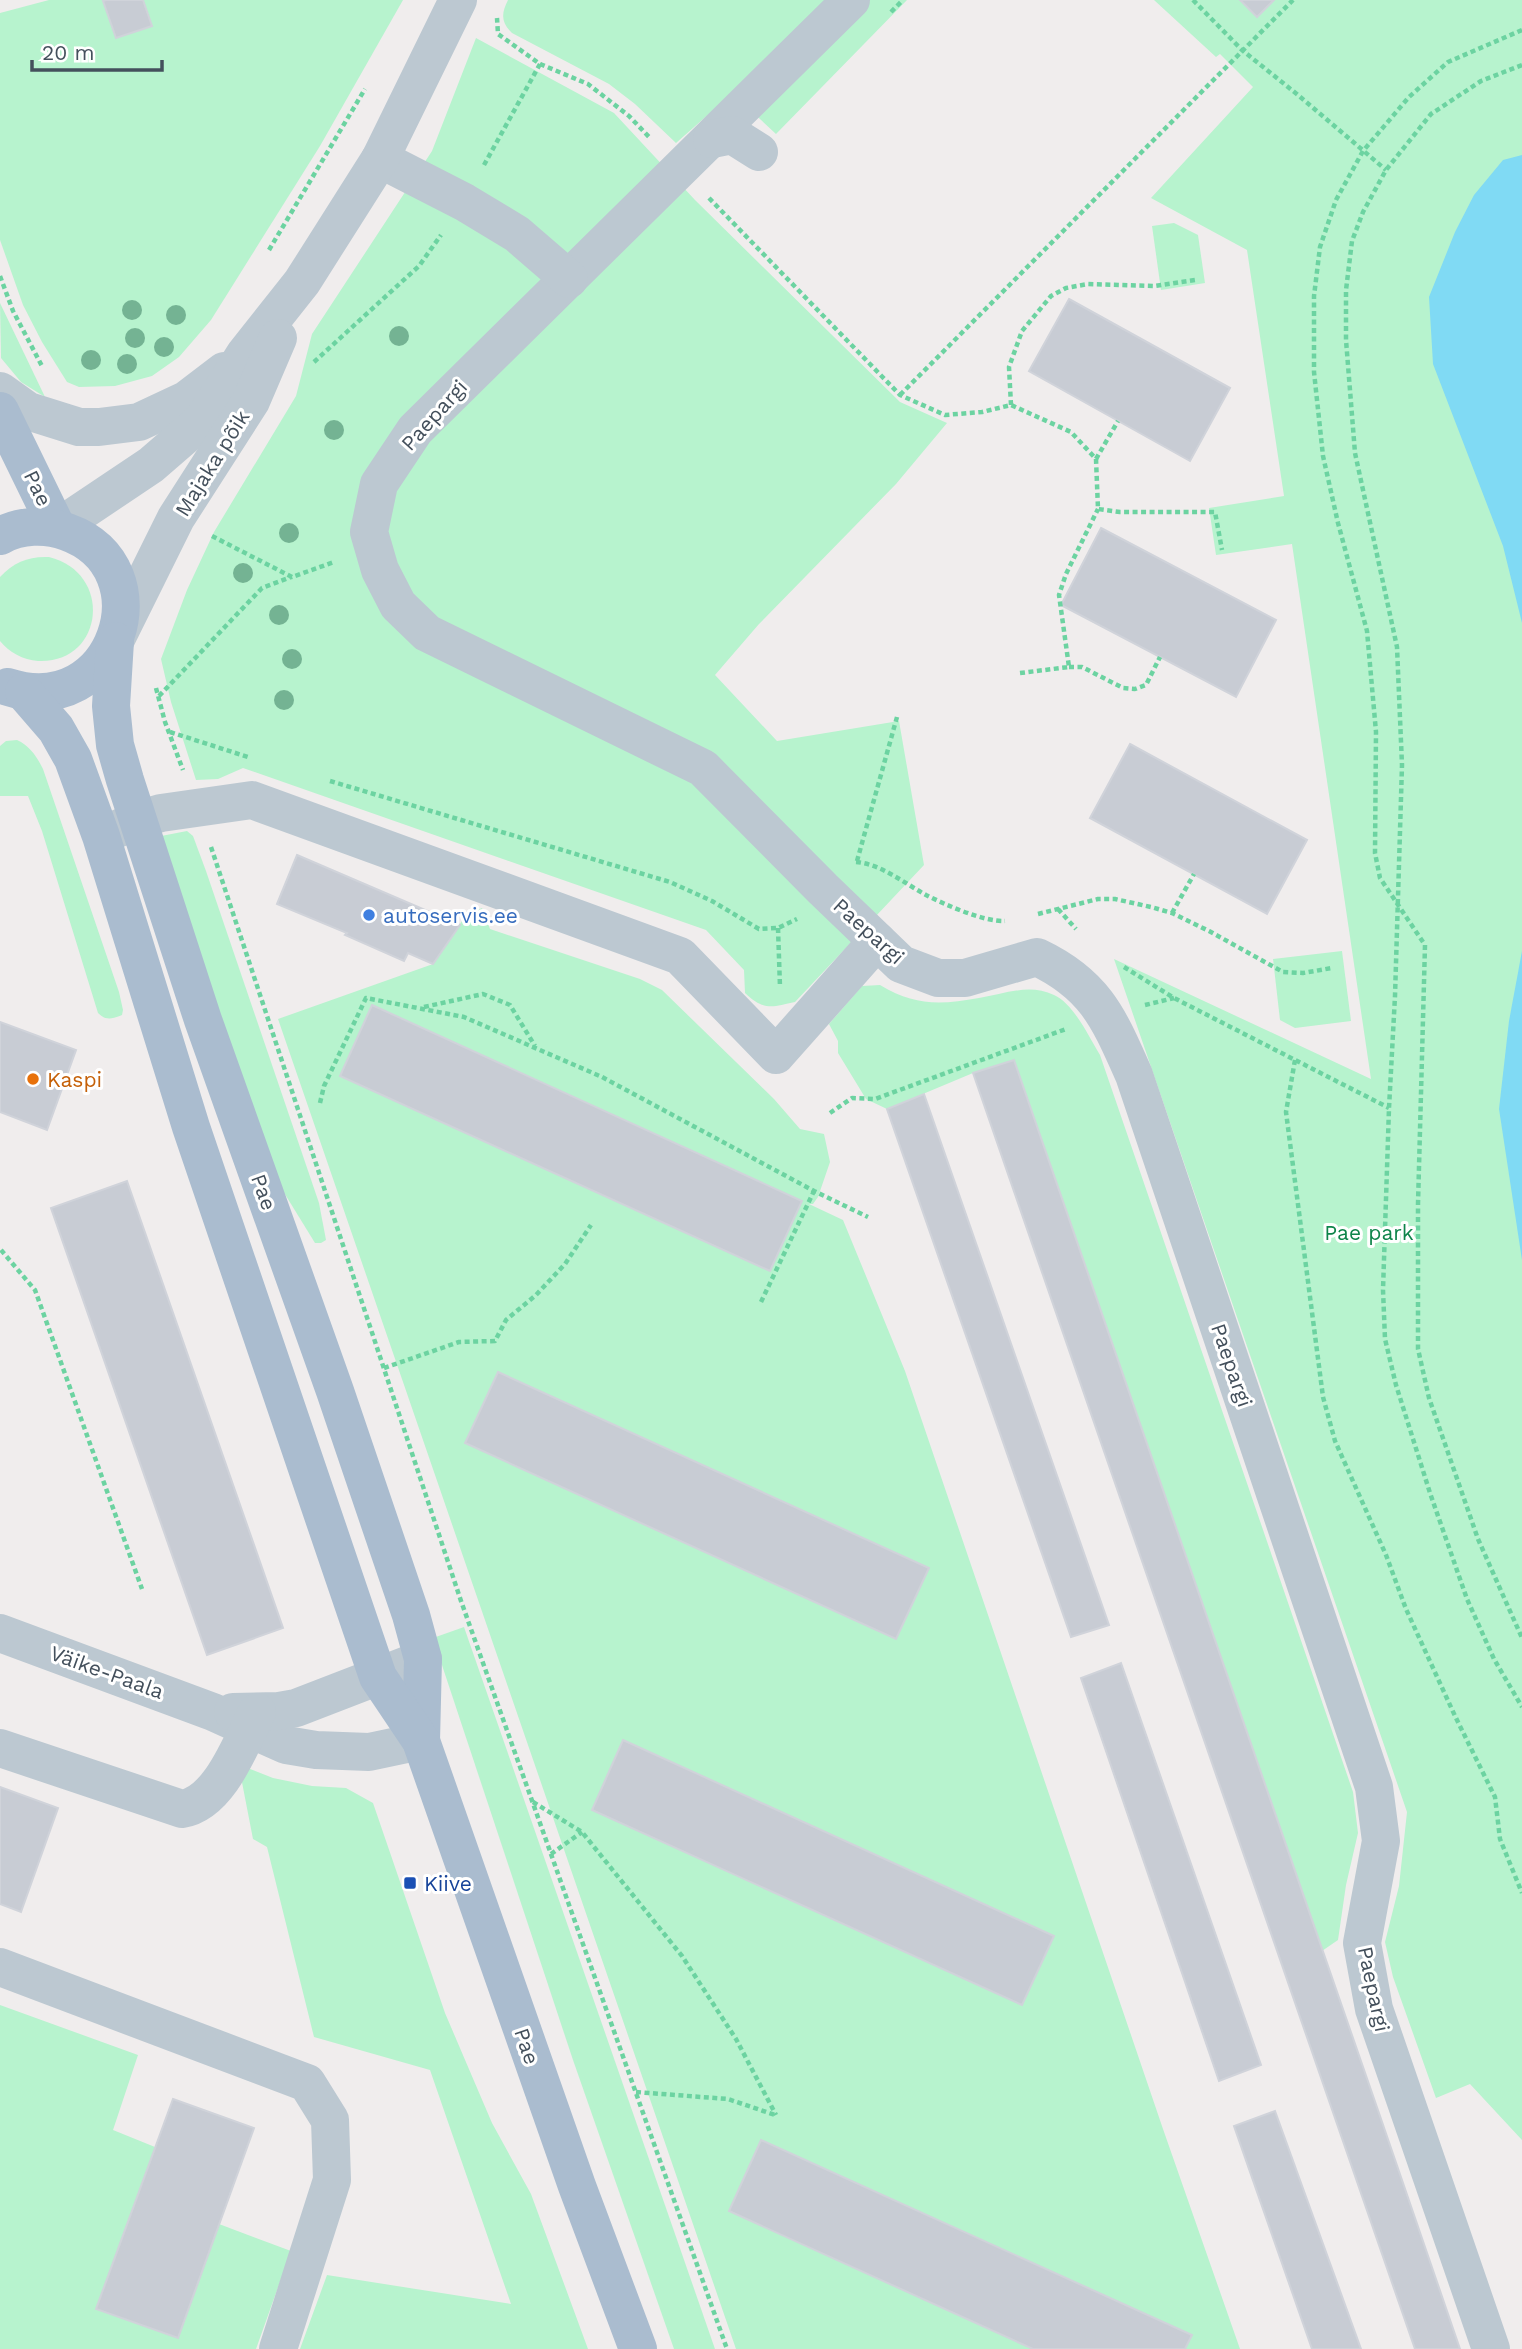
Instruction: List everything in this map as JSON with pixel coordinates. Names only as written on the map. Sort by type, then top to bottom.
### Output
[{"type":"main road","name":"Pae","points":[[0,411],[57,528],[74,534],[89,544],[102,556],[112,571],[121,606],[115,641],[111,706],[115,745],[203,1020],[335,1391],[424,1659],[421,1741]]},
{"type":"main road","points":[[0,536],[8,531],[33,526],[57,528]]},
{"type":"main road","points":[[7,688],[49,692],[76,684],[99,666],[115,641]]},
{"type":"main road","name":"Pae","points":[[7,688],[56,729],[73,759],[101,836],[191,1127],[378,1677],[421,1741],[577,2186],[638,2349]]},
{"type":"street","name":"Majaka põik","points":[[57,528],[151,465],[203,420],[246,354],[302,282],[380,159],[457,0]]},
{"type":"street","name":"Paepargi","points":[[851,0],[415,430],[379,484],[369,532],[373,548],[380,570],[398,604],[427,633],[703,768],[901,964],[938,978],[965,978],[1037,957],[1063,970],[1102,1008],[1135,1075],[1374,1787],[1381,1841],[1362,1943],[1374,2009],[1491,2349]]},
{"type":"street","points":[[712,139],[732,135],[759,152]]},
{"type":"street","points":[[380,159],[464,202],[517,234],[569,279]]},
{"type":"street","name":"Majaka põik","points":[[115,641],[176,518],[251,401],[302,282]]},
{"type":"street","points":[[0,391],[28,411],[79,427],[139,422],[186,400],[246,354]]},
{"type":"street","points":[[101,836],[137,820],[198,807],[252,800],[680,956],[776,1055],[877,941]]},
{"type":"street","name":"Väike-Paala","points":[[0,1633],[213,1712],[253,1720],[286,1745],[316,1750],[369,1752],[421,1741]]},
{"type":"street","name":"Väike-Paala","points":[[253,1720],[296,1708],[424,1659]]},
{"type":"street","points":[[0,1748],[183,1809],[196,1807],[218,1785],[253,1720]]},
{"type":"street","points":[[0,1967],[307,2083],[330,2120],[332,2180],[278,2349]]},
{"type":"path","points":[[1193,0],[1242,50],[1386,170]]},
{"type":"path","points":[[900,395],[1293,0]]},
{"type":"path","points":[[496,6],[498,34],[540,64],[588,84],[629,116],[900,395],[945,415],[982,412],[1011,404],[1071,432],[1096,458]]},
{"type":"path","points":[[1522,30],[1448,62],[1409,97],[1363,151],[1336,200],[1320,247],[1314,296],[1314,372],[1323,456],[1367,631],[1376,732],[1375,853],[1380,878],[1425,945],[1418,1204],[1418,1349],[1429,1398],[1478,1539],[1522,1638]]},
{"type":"path","points":[[313,363],[419,266],[464,202],[540,64]]},
{"type":"path","points":[[1522,65],[1481,81],[1431,114],[1386,170],[1363,212],[1352,240],[1346,290],[1346,340],[1355,453],[1397,647],[1402,765],[1383,1290],[1385,1339],[1396,1385],[1426,1481],[1467,1599],[1494,1659],[1522,1707]]},
{"type":"path","points":[[264,258],[370,79]]},
{"type":"path","points":[[0,276],[13,312],[40,365],[47,373]]},
{"type":"path","points":[[1011,404],[1009,367],[1023,331],[1051,296],[1066,288],[1088,284],[1154,286],[1195,280]]},
{"type":"path","points":[[1069,667],[1059,595],[1066,574],[1098,509],[1096,458],[1118,421]]},
{"type":"path","points":[[1098,509],[1120,512],[1215,512],[1222,550]]},
{"type":"path","points":[[201,530],[292,577]]},
{"type":"path","points":[[158,697],[262,588],[373,548]]},
{"type":"path","points":[[1020,673],[1082,667],[1123,688],[1135,689],[1146,685],[1160,657]]},
{"type":"path","points":[[154,677],[169,732],[198,807],[461,1601],[727,2349]]},
{"type":"path","points":[[320,778],[670,882],[712,901],[759,929],[778,928],[795,921],[823,889],[857,861],[897,718]]},
{"type":"path","points":[[169,732],[257,759]]},
{"type":"path","points":[[857,861],[887,872],[927,895],[973,914],[1002,921],[1015,919]]},
{"type":"path","points":[[1172,913],[1194,874]]},
{"type":"path","points":[[1028,917],[1077,903],[1115,898],[1172,913],[1283,972],[1303,973],[1332,968]]},
{"type":"path","points":[[1058,909],[1082,934]]},
{"type":"path","points":[[1119,964],[1174,998],[1389,1108]]},
{"type":"path","points":[[420,1008],[483,994],[510,1004],[537,1049]]},
{"type":"path","points":[[320,1103],[324,1086],[366,998],[464,1017],[602,1077],[814,1191],[868,1217]]},
{"type":"path","points":[[830,1113],[852,1098],[875,1099],[1106,1015],[1174,998]]},
{"type":"path","points":[[1295,1060],[1286,1112],[1322,1397],[1335,1441],[1386,1555],[1406,1609],[1495,1797],[1500,1839],[1522,1893]]},
{"type":"path","points":[[761,1302],[814,1191]]},
{"type":"path","points":[[384,1368],[459,1342],[495,1341],[506,1320],[536,1295],[565,1264],[591,1225]]},
{"type":"path","points":[[1,1250],[35,1290],[142,1589]]},
{"type":"path","points":[[532,1801],[582,1832],[682,1956],[736,2039],[776,2115],[729,2099],[636,2092]]},
{"type":"path","points":[[551,1854],[582,1832]]},
{"type":"green space","points":[[49,0],[403,0],[320,146],[211,320],[179,357],[152,376],[115,386],[79,387],[67,382],[23,305],[0,240],[0,13]]},
{"type":"green space","points":[[508,0],[907,0],[776,134],[744,104],[710,113],[676,143],[635,104],[609,84],[512,33],[503,18]]},
{"type":"green space","name":"Pae park","points":[[1154,0],[1522,0],[1522,2140],[1470,2084],[1436,2098],[1393,1977],[1385,1942],[1399,1886],[1407,1812],[1114,959],[1371,1079],[1292,544],[1216,555],[1209,508],[1284,496],[1247,250],[1151,198],[1253,87],[1220,54],[1216,57]]},
{"type":"green space","points":[[476,38],[614,113],[695,200],[900,402],[947,423],[896,484],[759,624],[715,675],[777,741],[899,721],[924,865],[795,1002],[768,1006],[752,999],[745,993],[744,970],[706,930],[243,768],[218,779],[196,780],[171,702],[161,659],[187,590],[214,532],[296,396],[312,334],[432,151]]},
{"type":"green space","points":[[1174,223],[1198,235],[1205,283],[1161,290],[1152,226]]},
{"type":"green space","points":[[0,303],[45,397],[21,382],[1,358]]},
{"type":"green space","points":[[49,557],[70,566],[84,580],[91,598],[93,616],[88,634],[77,648],[60,658],[38,661],[17,655],[0,641],[0,577],[22,561]]},
{"type":"green space","points":[[17,740],[33,752],[43,769],[119,992],[122,1015],[106,1018],[98,1013],[42,831],[28,796],[0,796],[0,746],[6,741]]},
{"type":"green space","points":[[187,831],[193,836],[206,871],[319,1203],[326,1240],[321,1243],[315,1243],[283,1191],[156,837]]},
{"type":"green space","points":[[482,908],[490,929],[640,979],[662,990],[774,1099],[800,1129],[824,1134],[830,1162],[818,1197],[813,1204],[809,1204],[843,1220],[905,1371],[1240,2349],[736,2349],[278,1019],[433,964],[466,915]]},
{"type":"green space","points":[[1342,951],[1351,1021],[1295,1028],[1280,1020],[1273,959]]},
{"type":"green space","points":[[880,985],[905,997],[928,1002],[965,1000],[1017,990],[1045,992],[1061,999],[1068,1006],[1100,1055],[1353,1792],[1358,1833],[1346,1885],[1338,1940],[1322,1951],[1014,1060],[973,1073],[887,1109],[866,1099],[838,1053],[838,1041],[829,1024],[862,986]]},
{"type":"green space","points":[[464,1627],[715,2349],[674,2349],[573,2060],[433,1638]]},
{"type":"green space","points":[[245,1767],[273,1778],[312,1786],[346,1788],[373,1803],[445,2013],[492,2123],[531,2194],[588,2349],[300,2349],[327,2275],[511,2304],[430,2070],[314,2037],[267,1847],[253,1839],[240,1772]]},
{"type":"green space","points":[[0,2005],[138,2055],[113,2130],[155,2147],[97,2309],[178,2338],[219,2224],[291,2251],[256,2349],[0,2349]]},
{"type":"water","points":[[1522,155],[1522,623],[1503,546],[1433,364],[1429,297],[1455,232],[1474,195],[1503,160]]},
{"type":"water","points":[[1522,951],[1522,1260],[1499,1109],[1509,1021]]},
{"type":"building","points":[[143,0],[152,26],[116,38],[103,1]]},
{"type":"building","points":[[1240,0],[1274,0],[1257,17]]},
{"type":"building","points":[[1069,299],[1230,388],[1190,461],[1029,371]]},
{"type":"building","points":[[1101,528],[1276,620],[1236,697],[1061,605]]},
{"type":"building","points":[[1130,744],[1307,840],[1267,914],[1090,818]]},
{"type":"building","name":"autoservis.ee","points":[[297,855],[460,925],[433,964],[408,953],[404,961],[345,935],[347,933],[277,904]]},
{"type":"building","points":[[372,1005],[802,1201],[770,1271],[340,1076]]},
{"type":"building","name":"Kaspi","points":[[0,1022],[76,1050],[47,1130],[0,1112]]},
{"type":"building","points":[[1014,1060],[1460,2349],[1415,2349],[973,1073]]},
{"type":"building","points":[[924,1094],[1109,1625],[1071,1637],[887,1109]]},
{"type":"building","points":[[127,1181],[283,1628],[207,1655],[51,1208]]},
{"type":"building","points":[[498,1372],[929,1568],[896,1639],[465,1443]]},
{"type":"building","points":[[1121,1663],[1261,2065],[1219,2081],[1081,1678]]},
{"type":"building","points":[[623,1740],[1054,1936],[1022,2005],[592,1810]]},
{"type":"building","points":[[0,1787],[58,1808],[21,1912],[0,1904]]},
{"type":"building","points":[[173,2099],[254,2128],[178,2338],[96,2309]]},
{"type":"building","points":[[1275,2111],[1361,2349],[1312,2349],[1234,2126]]},
{"type":"building","points":[[761,2140],[1192,2335],[1185,2349],[1033,2349],[729,2211]]},
{"type":"place","name":"autoservis.ee","points":[[369,915]]},
{"type":"place","name":"Kaspi","points":[[33,1079]]},
{"type":"place","name":"Kiive","points":[[410,1883]]}]
